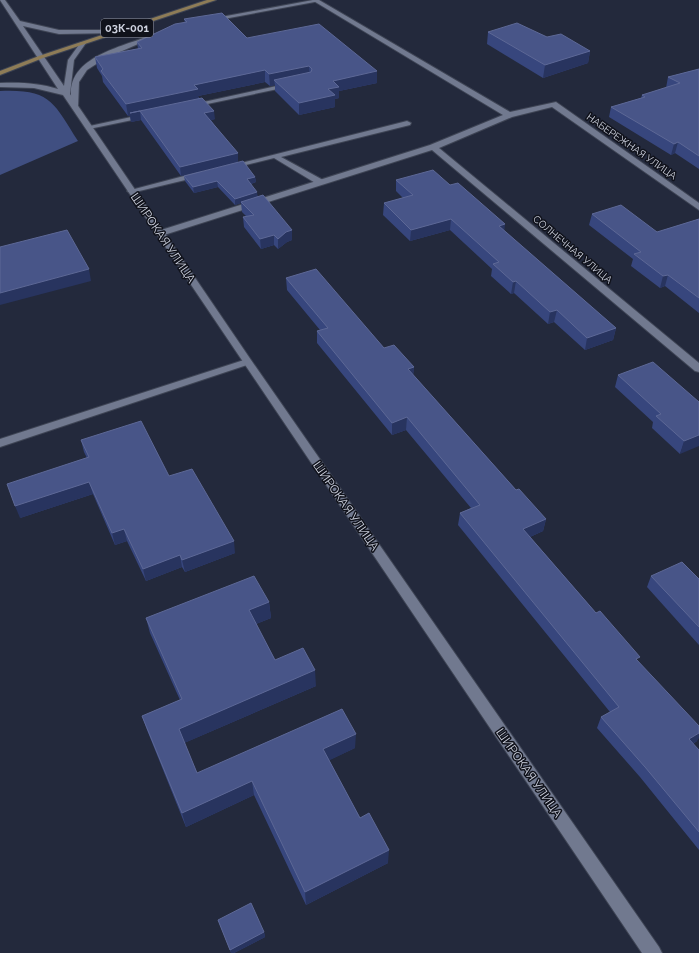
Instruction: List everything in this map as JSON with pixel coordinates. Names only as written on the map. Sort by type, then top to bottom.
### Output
[{"type":"main road","name":"03К-001","points":[[0,73],[41,57],[213,0]]},
{"type":"street","name":"ШИРОКАЯ УЛИЦА","points":[[2,0],[247,362],[653,953]]},
{"type":"street","points":[[318,0],[509,115]]},
{"type":"street","points":[[18,23],[59,32],[117,32]]},
{"type":"street","points":[[0,85],[40,85],[66,94],[67,76],[71,60],[83,43]]},
{"type":"street","name":"НАБЕРЕЖНАЯ УЛИЦА","points":[[509,115],[553,104],[699,207]]},
{"type":"street","points":[[161,233],[433,146],[509,115]]},
{"type":"street","name":"СОЛНЕЧНАЯ УЛИЦА","points":[[433,146],[699,369]]},
{"type":"lane","points":[[203,21],[318,0]]},
{"type":"lane","points":[[75,108],[75,83],[78,74],[84,68],[156,35]]},
{"type":"lane","points":[[187,107],[301,83]]},
{"type":"lane","points":[[88,127],[149,114]]},
{"type":"lane","points":[[222,169],[408,123]]},
{"type":"lane","points":[[275,156],[320,182]]},
{"type":"lane","points":[[132,191],[207,172]]},
{"type":"lane","points":[[0,442],[247,362]]},
{"type":"shaded area","points":[[0,91],[30,92],[49,101],[62,116],[78,141],[0,175]]},
{"type":"building","points":[[222,13],[247,38],[319,24],[377,71],[333,81],[339,87],[328,89],[335,95],[299,103],[274,80],[311,72],[312,69],[309,66],[269,74],[265,70],[194,85],[198,89],[126,104],[101,71],[103,69],[95,57],[142,48],[137,42],[175,24],[187,22],[184,19]]},
{"type":"building","points":[[517,23],[547,37],[561,34],[590,51],[545,65],[488,32]]},
{"type":"building","points":[[699,69],[699,156],[678,142],[674,144],[611,107],[645,97],[642,95],[680,83],[668,77]]},
{"type":"building","points":[[202,98],[214,111],[204,113],[238,153],[180,167],[140,111],[130,113]]},
{"type":"building","points":[[243,161],[255,177],[247,179],[257,192],[235,199],[217,181],[193,187],[184,176]]},
{"type":"building","points":[[433,170],[450,185],[458,183],[505,224],[499,226],[616,328],[587,338],[557,310],[550,312],[516,281],[513,282],[493,264],[499,262],[451,219],[411,230],[384,203],[413,195],[396,180]]},
{"type":"building","points":[[263,195],[292,230],[286,232],[278,239],[274,235],[260,239],[243,217],[254,215],[241,202]]},
{"type":"building","points":[[621,205],[657,232],[699,219],[699,298],[668,275],[663,276],[634,254],[641,252],[592,214]]},
{"type":"building","points":[[67,230],[89,269],[0,293],[0,247]]},
{"type":"building","points":[[316,269],[384,348],[394,345],[414,367],[408,369],[516,490],[519,489],[546,519],[523,529],[596,613],[600,611],[640,657],[636,659],[699,726],[699,733],[689,739],[699,750],[699,832],[601,717],[619,707],[460,513],[480,505],[407,417],[392,423],[317,331],[328,328],[286,278]]},
{"type":"building","points":[[653,362],[699,402],[699,435],[684,441],[656,416],[661,414],[618,375]]},
{"type":"building","points":[[141,421],[169,476],[192,469],[234,541],[182,560],[180,555],[143,569],[124,529],[112,533],[89,482],[15,506],[7,484],[89,457],[81,440]]},
{"type":"building","points":[[682,562],[699,579],[699,627],[651,576]]},
{"type":"building","points":[[254,576],[269,602],[249,610],[275,660],[303,648],[315,670],[179,729],[197,773],[342,709],[356,734],[323,749],[360,818],[369,813],[389,850],[305,892],[252,781],[182,813],[142,716],[182,699],[146,618]]},
{"type":"building","points":[[251,903],[264,932],[230,950],[218,920]]}]
